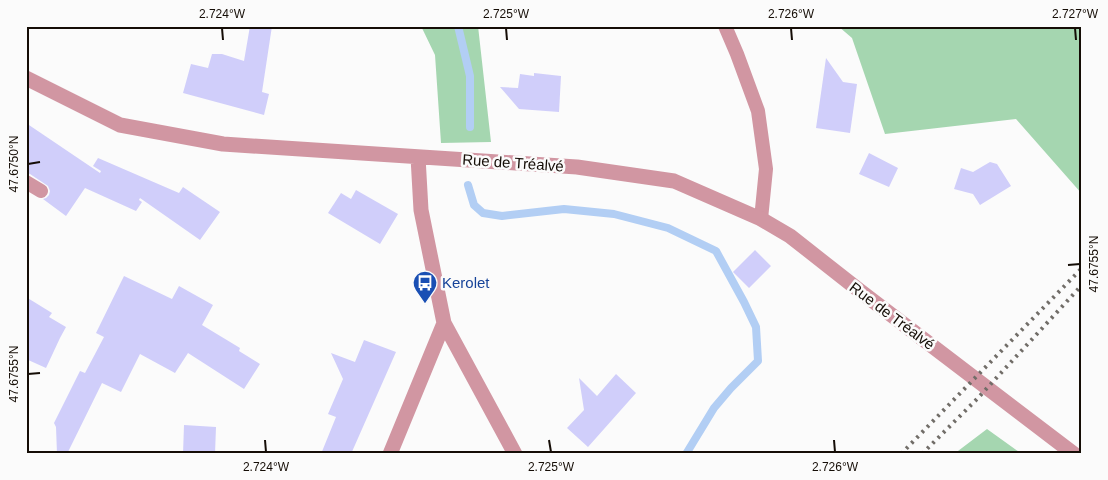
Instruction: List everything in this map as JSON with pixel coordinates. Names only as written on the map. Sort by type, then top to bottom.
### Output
[{"type":"street","name":"Rue de Tréalvé","points":[[26,78],[120,125],[223,144],[576,167],[674,181],[761,219],[790,236],[846,281],[1074,454]]},
{"type":"street","points":[[418,157],[421,210],[444,323],[515,454]]},
{"type":"street","points":[[390,454],[444,323]]},
{"type":"lane","points":[[725,26],[758,112],[766,169],[761,219]]},
{"type":"lane","points":[[26,182],[41,191]]},
{"type":"green space","points":[[421,26],[478,26],[491,142],[441,143],[435,55]]},
{"type":"green space","points":[[838,26],[1082,26],[1082,194],[1016,119],[885,134],[852,38]]},
{"type":"green space","points":[[987,429],[1022,454],[954,454]]},
{"type":"building","points":[[250,26],[272,26],[262,92],[269,94],[264,115],[183,93],[191,64],[208,68],[212,54],[222,54],[244,61]]},
{"type":"building","points":[[826,58],[843,82],[857,84],[850,133],[816,128]]},
{"type":"building","points":[[534,73],[561,76],[559,112],[519,109],[500,87],[518,88],[520,74],[534,76]]},
{"type":"building","points":[[26,123],[100,173],[101,171],[93,166],[98,158],[179,193],[183,187],[220,212],[200,240],[140,198],[139,200],[142,202],[136,211],[85,188],[66,216],[43,199],[49,195],[48,186],[26,173]]},
{"type":"building","points":[[869,153],[898,168],[889,187],[859,174]]},
{"type":"building","points":[[990,162],[997,164],[1011,186],[980,205],[973,194],[954,189],[961,168],[973,172]]},
{"type":"building","points":[[356,190],[398,214],[380,244],[328,213],[341,193],[351,199]]},
{"type":"building","points":[[755,250],[771,266],[749,288],[733,272]]},
{"type":"building","points":[[124,276],[172,299],[179,286],[213,305],[202,325],[240,348],[239,351],[260,364],[244,389],[188,353],[175,373],[140,354],[121,392],[102,383],[67,454],[57,454],[56,427],[54,423],[80,371],[85,373],[104,337],[96,333]]},
{"type":"building","points":[[26,297],[52,313],[49,317],[66,327],[46,368],[26,359]]},
{"type":"building","points":[[364,340],[396,352],[351,454],[321,454],[336,417],[328,414],[343,379],[331,353],[355,362]]},
{"type":"building","points":[[616,374],[636,393],[588,447],[567,428],[584,410],[579,378],[597,396]]},
{"type":"building","points":[[184,425],[216,427],[215,454],[183,454]]},
{"type":"waterway","points":[[458,26],[470,76],[470,127]]},
{"type":"waterway","points":[[468,185],[474,205],[483,213],[502,216],[564,209],[614,214],[668,228],[716,251],[756,327],[758,361],[714,408],[686,454]]},
{"type":"railway","points":[[901,454],[1082,268]]},
{"type":"railway","points":[[922,454],[977,399],[1082,285]]},
{"type":"place","name":"Kerolet","points":[[425,304]]}]
